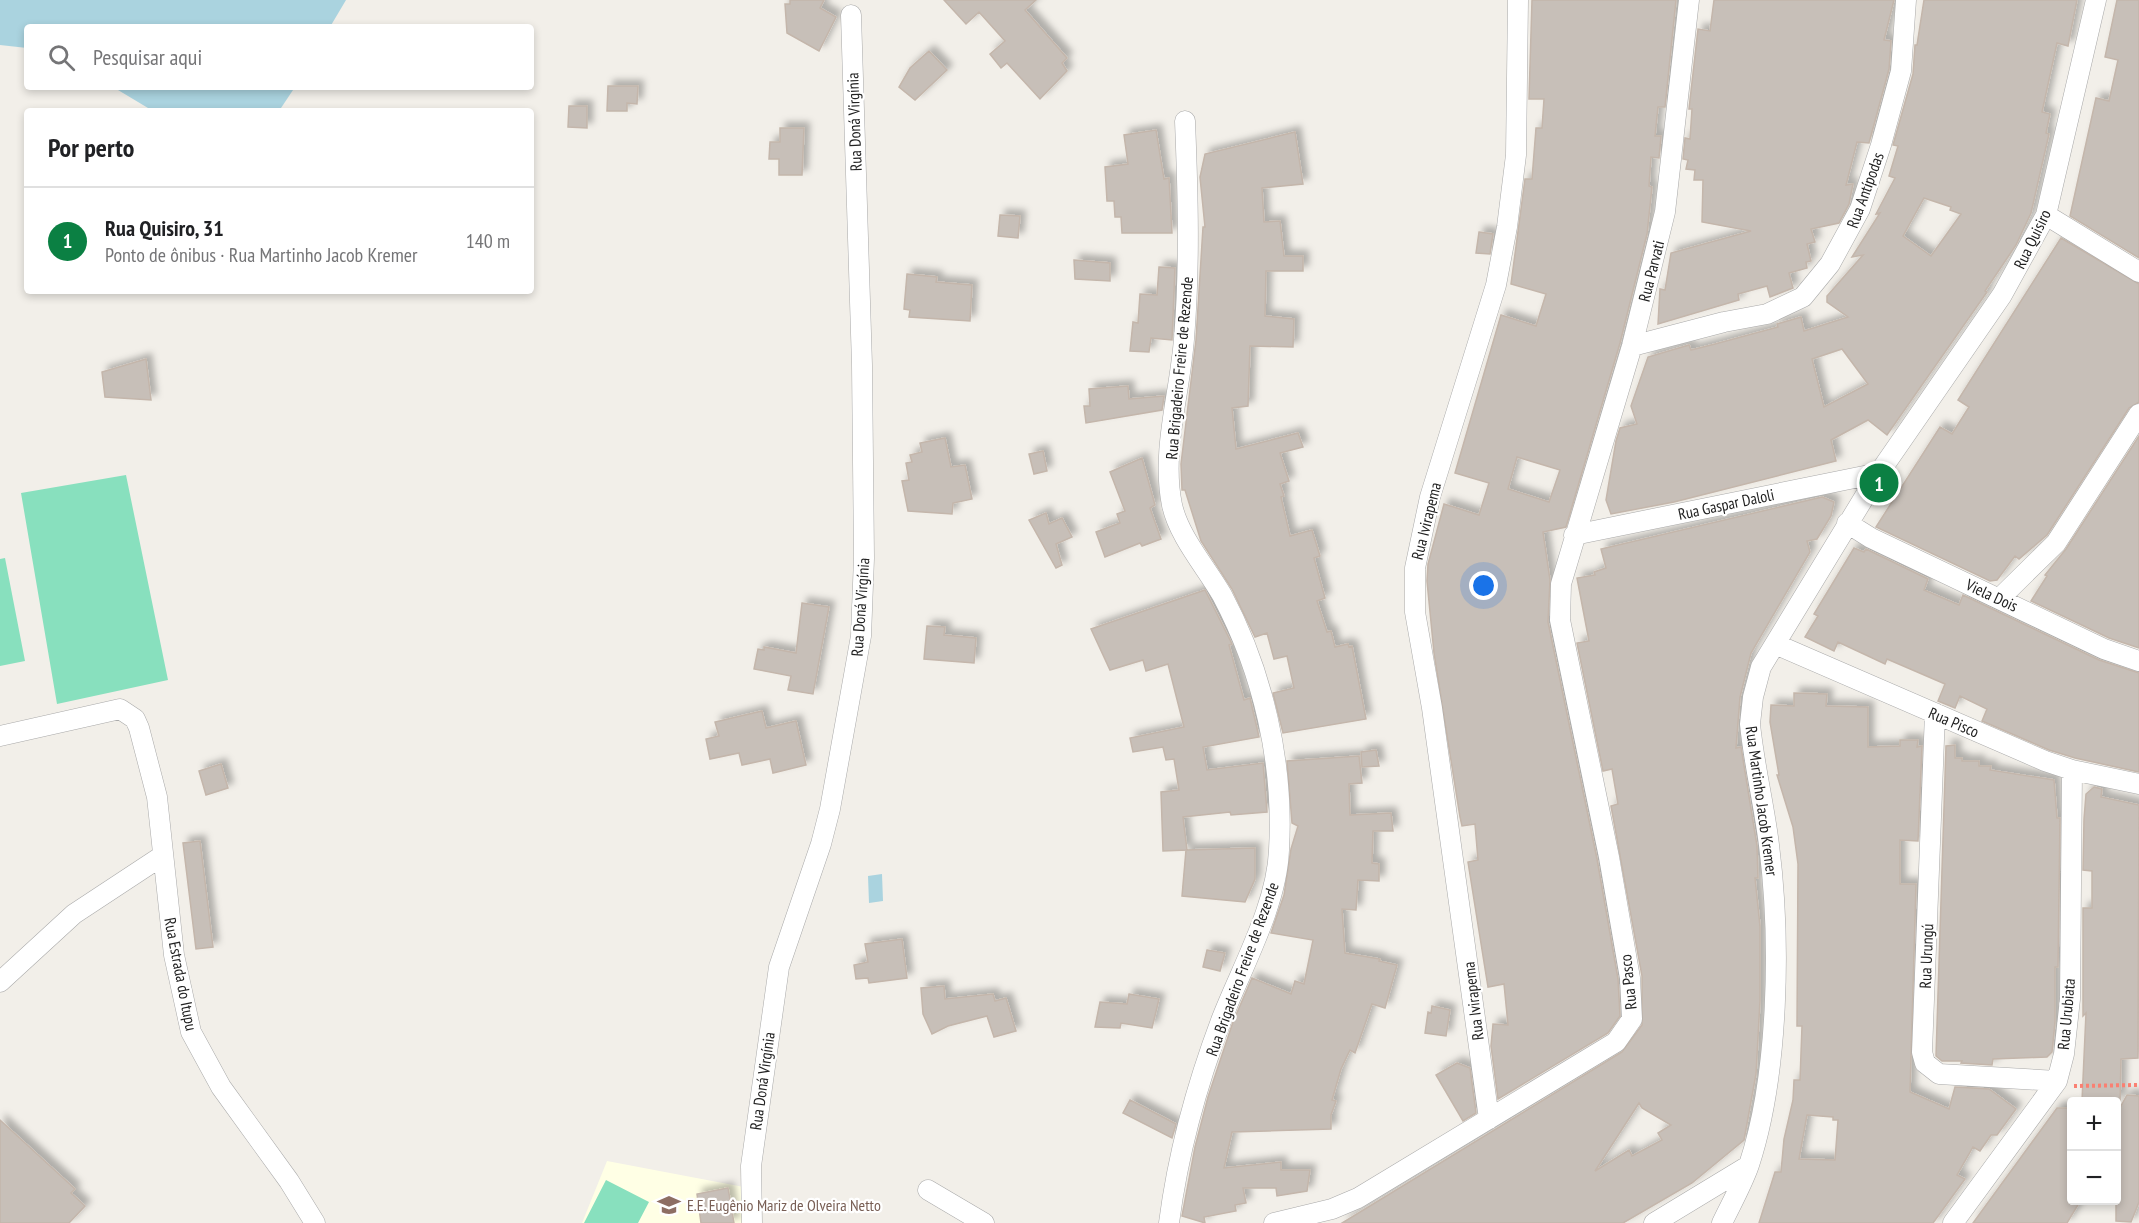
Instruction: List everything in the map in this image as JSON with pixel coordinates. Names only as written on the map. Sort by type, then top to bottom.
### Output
[{"type":"street","name":"Rua Ivirapema","points":[[1489,1119],[1432,708],[1415,612],[1415,568],[1430,498],[1496,285],[1507,227],[1516,155],[1518,0]]},
{"type":"street","name":"Rua Parvati","points":[[1574,535],[1632,346],[1665,212],[1689,0]]},
{"type":"street","name":"Rua Antípodas","points":[[1632,346],[1724,322],[1767,314],[1803,297],[1830,264],[1860,209],[1881,145],[1901,71],[1906,0]]},
{"type":"street","name":"Rua Quisiro","points":[[1918,417],[2002,295],[2046,215],[2096,0]]},
{"type":"street","name":"Rua Doná Virgínia","points":[[752,1223],[750,1166],[779,967],[821,844],[830,809],[861,636],[864,558],[862,365],[851,15]]},
{"type":"street","name":"Rua Brigadeiro Freire de Rezende","points":[[1169,1223],[1176,1168],[1188,1126],[1221,1021],[1275,880],[1280,826],[1275,761],[1260,686],[1240,631],[1172,506],[1170,446],[1184,337],[1187,256],[1185,121]]},
{"type":"street","points":[[2046,215],[2139,272]]},
{"type":"street","points":[[1999,598],[2056,543],[2139,414]]},
{"type":"street","name":"Rua Martinho Jacob Kremer","points":[[1722,1223],[1748,1166],[1763,1112],[1770,1065],[1775,895],[1750,724],[1753,697],[1761,668],[1775,644],[1847,523],[1918,417]]},
{"type":"street","name":"Rua Gaspar Daloli","points":[[1574,535],[1879,473]]},
{"type":"street","name":"Viela Dois","points":[[1847,523],[1871,538],[2104,649],[2139,661]]},
{"type":"street","name":"Rua Pasco","points":[[1274,1223],[1332,1209],[1358,1198],[1616,1042],[1626,1031],[1632,1019],[1630,978],[1609,857],[1560,620],[1561,584],[1574,535]]},
{"type":"street","name":"Rua Pisco","points":[[1775,644],[2072,770],[2139,784]]},
{"type":"street","name":"Rua Estrada do Itupu","points":[[0,736],[120,709],[135,719],[157,797],[174,955],[191,1032],[221,1087],[289,1181],[315,1223]]},
{"type":"street","name":"Rua Urungú","points":[[1935,713],[1922,1052],[1925,1063],[1939,1074],[2057,1081]]},
{"type":"street","name":"Rua Urubiata","points":[[1953,1223],[2057,1081],[2064,1054],[2070,999],[2072,770]]},
{"type":"street","points":[[0,982],[74,914],[162,856]]},
{"type":"street","points":[[1659,1222],[1748,1166]]},
{"type":"street","points":[[928,1190],[984,1223]]},
{"type":"path","points":[[2057,1081],[2080,1088],[2139,1085]]},
{"type":"shaded area","name":"E.E. Eugênio Mariz de Olveira Netto","points":[[607,1161],[749,1188],[751,1223],[582,1223]]},
{"type":"green space","points":[[126,475],[168,680],[57,704],[21,493]]},
{"type":"green space","points":[[5,558],[25,661],[0,666],[0,559]]},
{"type":"green space","points":[[606,1180],[649,1202],[638,1223],[584,1223]]},
{"type":"water","points":[[0,0],[346,0],[332,24],[24,24],[24,48],[0,45]]},
{"type":"water","points":[[118,90],[293,90],[281,108],[148,108]]},
{"type":"water","points":[[882,874],[883,901],[869,903],[868,876]]},
{"type":"building","points":[[790,0],[824,0],[820,8],[836,17],[819,51],[787,33],[785,4],[790,4]]},
{"type":"building","points":[[944,0],[1036,0],[1025,10],[1067,58],[1062,63],[1067,71],[1040,99],[1007,63],[1001,68],[990,54],[1005,41],[979,12],[966,24]]},
{"type":"building","points":[[1532,0],[1676,0],[1665,107],[1658,107],[1655,136],[1661,136],[1659,158],[1651,157],[1649,186],[1652,187],[1647,234],[1620,343],[1566,527],[1543,532],[1550,580],[1548,622],[1597,859],[1618,979],[1620,1016],[1608,1033],[1498,1099],[1491,1046],[1493,1024],[1508,1025],[1504,984],[1488,987],[1468,862],[1478,860],[1475,824],[1462,826],[1460,817],[1434,653],[1427,581],[1428,564],[1444,504],[1479,515],[1489,483],[1455,473],[1501,315],[1536,326],[1546,294],[1511,284],[1525,179],[1532,179],[1536,128],[1542,128],[1544,99],[1529,99]],"holes":[[[1517,457],[1560,470],[1549,502],[1508,489]]]},
{"type":"building","points":[[1714,0],[1894,0],[1884,40],[1891,41],[1889,69],[1869,143],[1857,142],[1846,185],[1853,184],[1849,204],[1839,223],[1811,229],[1815,242],[1807,244],[1811,261],[1806,262],[1807,268],[1789,273],[1793,288],[1770,297],[1767,286],[1738,294],[1739,300],[1658,324],[1660,289],[1665,290],[1671,253],[1751,231],[1702,222],[1703,180],[1694,180],[1695,170],[1686,169],[1688,160],[1683,159],[1685,138],[1690,139],[1692,109],[1689,109],[1698,29],[1710,31]]},
{"type":"building","points":[[1924,0],[2077,0],[2068,46],[2057,43],[2042,112],[2050,114],[2046,133],[2049,134],[2031,213],[2016,245],[1985,291],[1987,292],[1887,435],[1868,420],[1831,440],[1836,461],[1674,502],[1611,514],[1606,500],[1616,441],[1620,428],[1637,424],[1631,406],[1648,357],[1689,345],[1691,350],[1715,344],[1778,327],[1777,324],[1801,317],[1804,331],[1848,317],[1827,302],[1827,296],[1863,255],[1852,257],[1880,213],[1876,214],[1895,178],[1889,176],[1898,146],[1893,145],[1913,74],[1915,45],[1917,45]],"holes":[[[1924,198],[1951,207],[1950,210],[1961,214],[1931,256],[1903,236]],[[1842,349],[1868,384],[1824,407],[1812,359]]]},
{"type":"building","points":[[2117,0],[2139,0],[2139,258],[2070,216],[2096,98],[2109,101],[2118,60],[2105,57]]},
{"type":"building","points":[[929,51],[947,70],[915,100],[899,87],[910,68]]},
{"type":"building","points":[[608,86],[638,86],[637,104],[627,103],[627,111],[607,111]]},
{"type":"building","points":[[569,106],[587,106],[587,128],[568,127]]},
{"type":"building","points":[[780,128],[804,128],[802,175],[779,175],[779,159],[769,159],[770,142],[780,142]]},
{"type":"building","points":[[1156,130],[1164,179],[1169,178],[1172,233],[1122,233],[1121,217],[1115,217],[1114,201],[1107,201],[1105,167],[1128,164],[1124,135]]},
{"type":"building","points":[[1295,132],[1303,184],[1262,188],[1264,222],[1280,221],[1284,256],[1303,256],[1303,271],[1266,271],[1265,316],[1294,319],[1293,347],[1250,346],[1248,406],[1232,408],[1236,449],[1298,433],[1303,447],[1280,453],[1289,481],[1280,484],[1290,536],[1312,530],[1320,556],[1314,558],[1325,598],[1317,601],[1327,632],[1331,631],[1335,647],[1348,644],[1349,647],[1352,646],[1366,719],[1283,733],[1273,693],[1294,688],[1287,656],[1274,659],[1267,633],[1255,637],[1232,589],[1201,541],[1185,490],[1182,490],[1181,464],[1196,340],[1203,227],[1205,227],[1200,177],[1205,154]]},
{"type":"building","points":[[1000,215],[1020,216],[1018,238],[998,236]]},
{"type":"building","points":[[1479,232],[1493,234],[1490,254],[1476,253]]},
{"type":"building","points":[[2061,238],[2139,284],[2139,402],[2129,408],[2047,535],[2019,559],[2015,556],[1997,580],[1990,581],[1876,527],[1940,427],[1952,434],[1969,407],[1958,400]]},
{"type":"building","points":[[1074,260],[1110,263],[1110,281],[1075,279]]},
{"type":"building","points":[[1159,267],[1175,268],[1172,340],[1151,338],[1149,352],[1130,351],[1133,322],[1138,323],[1140,294],[1157,295]]},
{"type":"building","points":[[907,274],[937,277],[936,282],[972,285],[970,321],[909,317],[910,310],[904,309]]},
{"type":"building","points":[[146,359],[151,400],[105,397],[102,372]]},
{"type":"building","points":[[1128,386],[1129,399],[1164,396],[1162,410],[1086,423],[1084,406],[1090,406],[1089,389]]},
{"type":"building","points":[[2139,436],[2139,648],[2109,638],[2031,601],[2047,576],[2045,575],[2066,549]]},
{"type":"building","points":[[945,438],[951,467],[965,465],[972,499],[953,503],[952,514],[908,511],[902,481],[909,480],[906,463],[912,462],[910,455],[922,452],[920,443]]},
{"type":"building","points":[[1043,451],[1047,471],[1034,474],[1029,454]]},
{"type":"building","points":[[1142,458],[1155,505],[1150,508],[1161,539],[1142,546],[1140,543],[1105,557],[1096,532],[1120,523],[1117,514],[1125,511],[1110,472]]},
{"type":"building","points":[[1822,497],[1834,502],[1831,516],[1817,539],[1807,541],[1810,552],[1751,653],[1740,697],[1736,748],[1741,747],[1757,846],[1758,878],[1755,878],[1760,926],[1760,1000],[1756,1074],[1744,1140],[1692,1183],[1623,1223],[1342,1223],[1622,1052],[1642,1025],[1642,976],[1611,806],[1618,804],[1612,769],[1603,771],[1577,643],[1589,641],[1577,578],[1595,575],[1594,572],[1606,568],[1601,549]],"holes":[[[1639,1103],[1642,1108],[1671,1125],[1658,1133],[1662,1140],[1632,1156],[1629,1150],[1595,1171]]]},
{"type":"building","points":[[1046,513],[1049,524],[1062,518],[1072,537],[1056,544],[1062,565],[1056,568],[1029,520]]},
{"type":"building","points":[[1854,548],[1864,552],[1866,549],[1928,579],[1924,590],[1959,605],[1963,595],[2099,660],[2139,673],[2139,772],[2049,750],[1982,721],[1987,709],[1960,696],[1955,708],[1938,701],[1945,684],[1887,659],[1885,664],[1838,642],[1834,651],[1805,637],[1818,616],[1814,614]]},
{"type":"building","points":[[1205,590],[1232,644],[1229,645],[1244,700],[1250,698],[1259,737],[1203,747],[1207,770],[1263,763],[1267,812],[1231,815],[1230,812],[1183,817],[1187,850],[1163,851],[1161,792],[1179,790],[1174,759],[1166,760],[1163,747],[1133,752],[1130,738],[1184,727],[1168,664],[1146,671],[1143,660],[1110,670],[1091,629]]},
{"type":"building","points":[[802,603],[829,607],[813,694],[788,690],[791,676],[754,669],[758,649],[764,650],[764,647],[796,653]]},
{"type":"building","points":[[927,626],[945,627],[944,635],[976,638],[974,663],[924,659]]},
{"type":"building","points":[[1794,693],[1827,694],[1826,706],[1868,707],[1868,747],[1900,746],[1900,740],[1918,740],[1917,747],[1922,746],[1918,841],[1900,840],[1900,884],[1916,884],[1910,1092],[1949,1109],[1955,1087],[1989,1089],[2016,1109],[1997,1135],[1991,1135],[1980,1151],[1973,1147],[1957,1175],[1965,1179],[1933,1223],[1759,1223],[1775,1172],[1781,1172],[1784,1139],[1793,1100],[1794,1080],[1800,1080],[1802,1026],[1797,1026],[1798,864],[1793,827],[1777,775],[1779,775],[1770,722],[1771,705],[1794,706]],"holes":[[[1807,1115],[1833,1117],[1833,1120],[1838,1120],[1835,1160],[1799,1159]]]},
{"type":"building","points":[[762,711],[766,728],[796,721],[806,765],[773,773],[770,759],[742,765],[739,753],[710,759],[706,739],[719,736],[715,722]]},
{"type":"building","points":[[1955,745],[1955,758],[1962,758],[1962,761],[1979,761],[1979,766],[1991,766],[1990,770],[2054,780],[2057,818],[2060,818],[2058,967],[2055,967],[2055,1022],[2052,1052],[2047,1057],[1993,1059],[1992,1065],[1942,1061],[1936,1056],[1946,746]]},
{"type":"building","points":[[1376,750],[1379,766],[1362,767],[1361,752]]},
{"type":"building","points":[[1359,756],[1362,783],[1349,784],[1350,815],[1391,813],[1393,831],[1373,831],[1372,863],[1379,864],[1379,881],[1358,880],[1356,910],[1342,909],[1345,953],[1380,959],[1379,961],[1397,965],[1385,1008],[1372,1004],[1355,1053],[1350,1050],[1341,1069],[1332,1100],[1336,1101],[1331,1115],[1331,1129],[1232,1132],[1224,1168],[1281,1162],[1281,1170],[1310,1170],[1307,1191],[1277,1196],[1276,1188],[1243,1188],[1246,1203],[1235,1205],[1236,1211],[1204,1217],[1205,1223],[1182,1216],[1195,1147],[1208,1097],[1233,1022],[1252,978],[1291,994],[1295,981],[1304,984],[1313,940],[1271,933],[1284,895],[1291,849],[1298,826],[1292,823],[1287,761]]},
{"type":"building","points":[[221,764],[228,788],[206,795],[199,771]]},
{"type":"building","points":[[2094,787],[2102,789],[2101,797],[2139,805],[2138,1058],[2121,1059],[2120,1097],[2082,1097],[2086,1013],[2083,1016],[2083,908],[2092,908],[2092,871],[2083,870],[2086,794]]},
{"type":"building","points":[[200,841],[213,947],[196,949],[183,843]]},
{"type":"building","points":[[1255,848],[1255,879],[1245,902],[1182,896],[1186,850]]},
{"type":"building","points":[[902,939],[907,978],[869,983],[868,978],[856,979],[854,965],[868,962],[865,944]]},
{"type":"building","points":[[1207,950],[1225,953],[1220,971],[1203,967]]},
{"type":"building","points":[[944,986],[945,999],[993,994],[995,1001],[1006,998],[1016,1031],[994,1037],[987,1016],[948,1026],[932,1034],[923,1014],[921,988]]},
{"type":"building","points":[[1129,994],[1159,999],[1152,1028],[1121,1023],[1120,1028],[1095,1027],[1100,1002],[1127,1004]]},
{"type":"building","points":[[1432,1006],[1450,1010],[1446,1036],[1425,1033],[1428,1012],[1431,1013]]},
{"type":"building","points":[[1457,1063],[1470,1068],[1476,1113],[1463,1121],[1436,1075]]},
{"type":"building","points":[[2127,1095],[2139,1096],[2139,1202],[2131,1222],[2116,1221],[2116,1205],[2121,1205],[2121,1106]]},
{"type":"building","points":[[1130,1100],[1176,1124],[1172,1138],[1123,1113]]},
{"type":"building","points":[[2057,1108],[2067,1108],[2067,1205],[2078,1205],[2067,1223],[1973,1223]]},
{"type":"building","points":[[0,1120],[75,1189],[71,1193],[85,1206],[69,1223],[0,1223]]},
{"type":"building","points":[[728,1188],[734,1223],[701,1223],[697,1194]]},
{"type":"place","name":"Rua Quisiro, 31","points":[[1879,483]]},
{"type":"place","name":"E.E. Eugênio Mariz de Olveira Netto","points":[[669,1205]]}]
